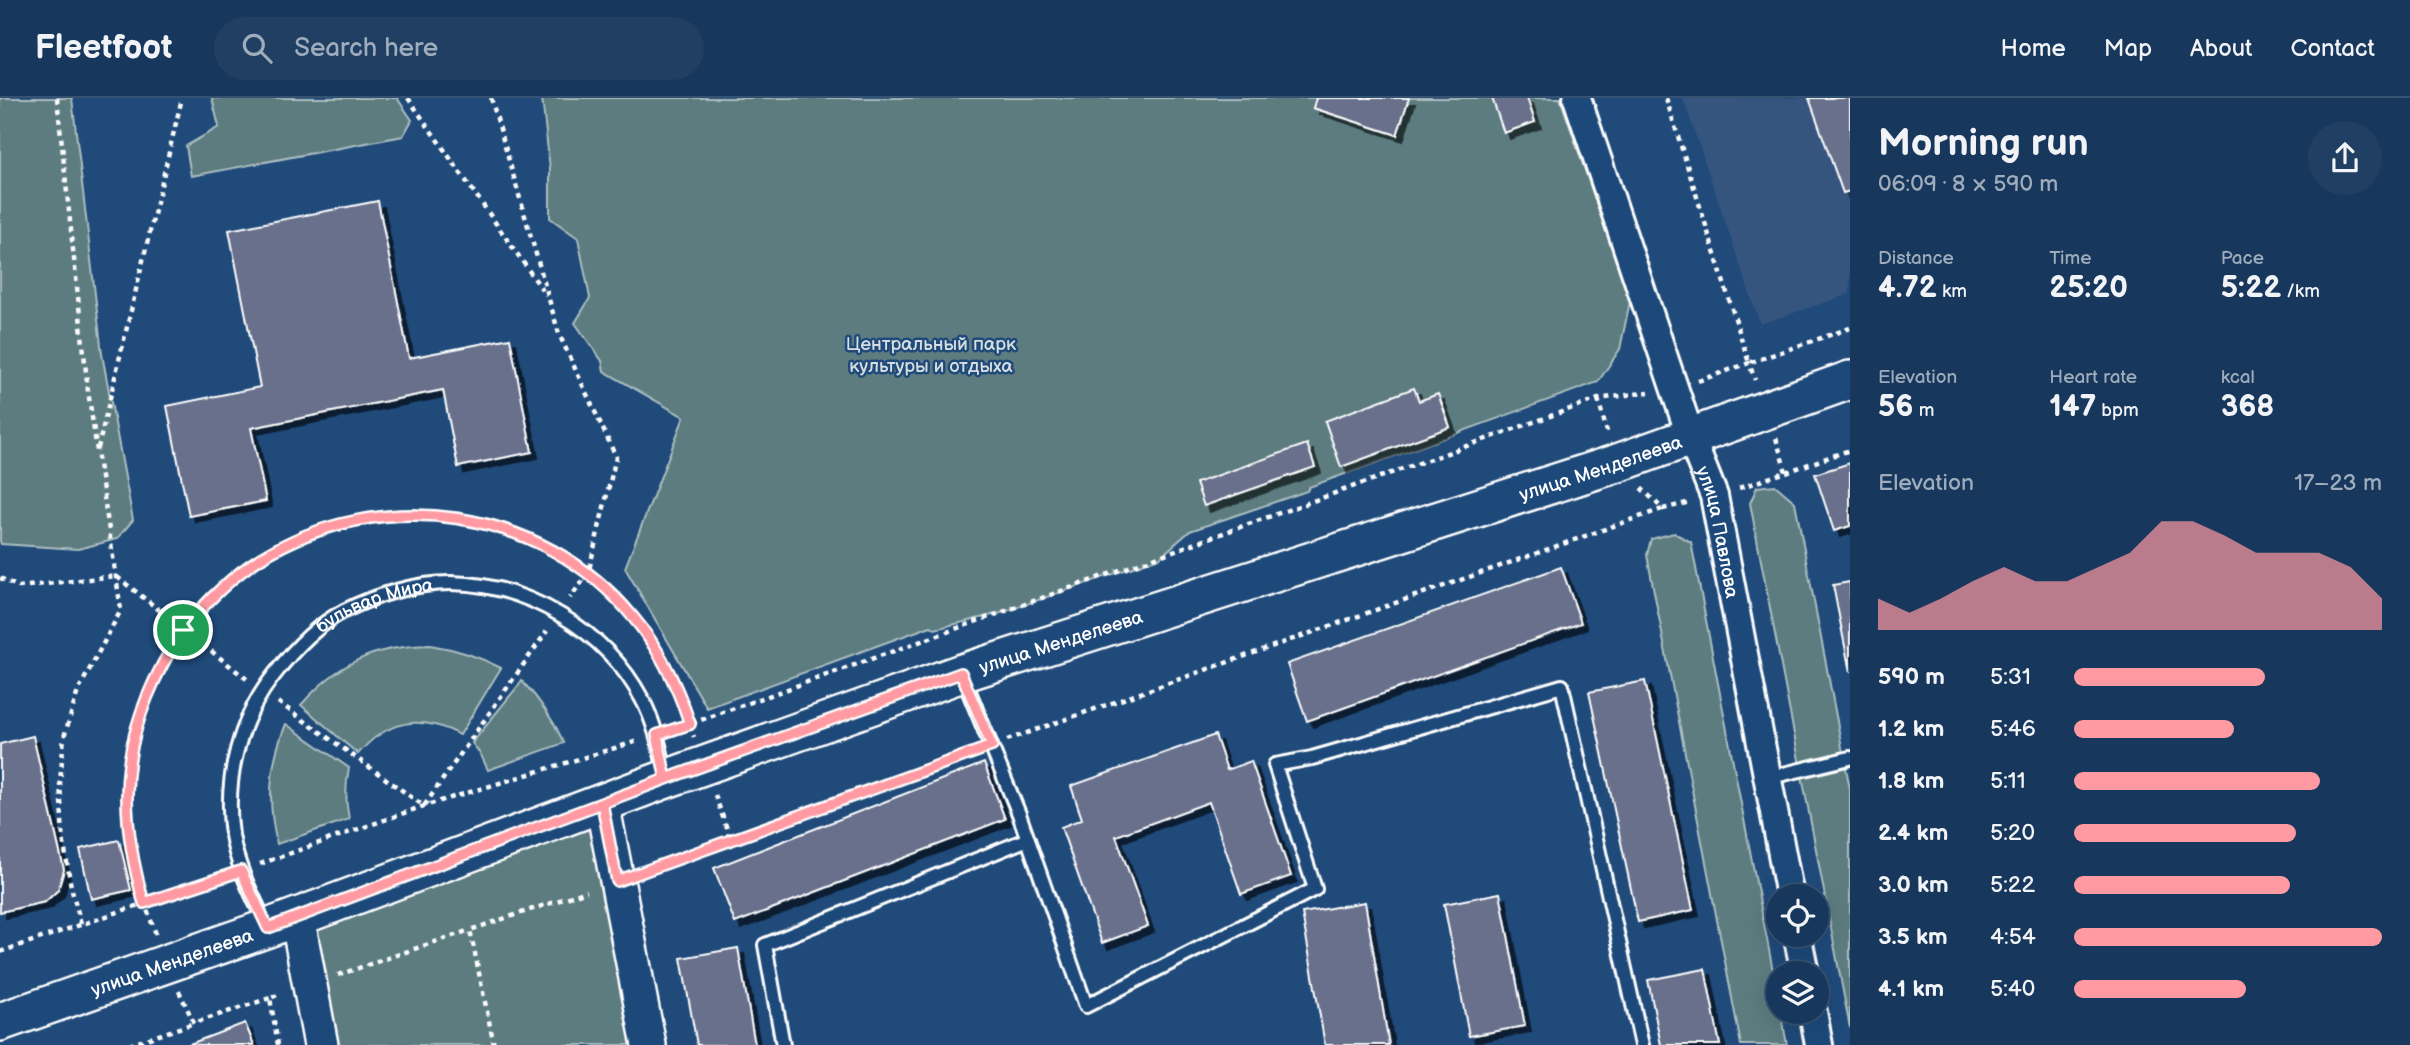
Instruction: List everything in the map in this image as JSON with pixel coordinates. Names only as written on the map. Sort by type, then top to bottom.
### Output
[{"type":"main road","name":"улица Менделеева","points":[[0,1022],[283,922],[666,779],[961,673],[1691,438],[1850,380]]},
{"type":"street","name":"улица Павлова","points":[[1577,98],[1691,438],[1714,496],[1788,884]]},
{"type":"street","points":[[602,803],[649,1045]]},
{"type":"street","name":"бульвар Мира","points":[[283,922],[310,984],[321,1045]]},
{"type":"street","points":[[1815,1024],[1819,1045]]},
{"type":"lane","name":"бульвар Мира","points":[[283,922],[241,871],[232,834],[230,797],[234,760],[245,723],[262,690],[297,645],[342,611],[395,590],[451,583],[507,592],[559,613],[592,637],[620,665],[642,699],[657,735],[666,779]]},
{"type":"lane","points":[[961,673],[1028,839],[1087,1006],[1315,889],[1275,765],[1312,758],[1562,686],[1642,1045]]},
{"type":"lane","points":[[1767,779],[1850,758]]},
{"type":"lane","points":[[783,1045],[765,945],[1028,839]]},
{"type":"path","points":[[57,98],[88,391],[121,610],[78,691],[64,737],[61,782],[63,838],[71,887],[81,924]]},
{"type":"path","points":[[97,452],[182,98]]},
{"type":"path","points":[[408,98],[549,300]]},
{"type":"path","points":[[424,806],[588,574],[616,457],[559,334],[491,98]]},
{"type":"path","points":[[1666,98],[1749,363],[1850,328]]},
{"type":"path","points":[[0,952],[424,806],[690,724],[1598,400]]},
{"type":"path","points":[[1786,472],[1850,450]]},
{"type":"path","points":[[310,984],[617,881],[1663,509]]},
{"type":"path","points":[[144,903],[127,833],[126,797],[136,726],[148,692],[164,660],[183,630],[231,579],[290,541],[334,526],[391,515],[426,514],[461,518],[528,538],[559,554],[588,574],[633,616],[667,667],[690,724]]},
{"type":"path","points":[[0,578],[19,587],[116,576],[262,690],[424,806]]},
{"type":"path","points":[[470,930],[494,1045]]},
{"type":"path","points":[[129,1045],[194,1023]]},
{"type":"shaded area","points":[[1683,98],[1850,98],[1850,294],[1760,324]]},
{"type":"green space","points":[[0,98],[72,98],[102,354],[133,520],[117,539],[78,549],[1,544],[0,541]]},
{"type":"green space","points":[[212,98],[397,98],[412,120],[403,136],[191,176],[186,146],[219,127]]},
{"type":"green space","name":"Центральный парк культуры и отдыха","points":[[542,98],[1560,98],[1630,301],[1620,349],[1598,382],[1309,487],[1307,491],[1190,531],[1159,558],[1001,613],[935,629],[931,626],[707,708],[625,568],[684,417],[604,371],[602,361],[575,323],[590,298],[578,238],[550,218],[550,169]]},
{"type":"green space","points":[[1775,485],[1795,502],[1850,789],[1850,1028],[1829,918],[1829,884],[1823,884],[1750,503],[1757,487]]},
{"type":"green space","points":[[1674,533],[1691,542],[1766,934],[1766,947],[1768,947],[1771,961],[1766,961],[1766,1024],[1783,1024],[1787,1045],[1741,1045],[1647,555],[1651,539]]},
{"type":"green space","points":[[430,645],[467,653],[501,668],[460,735],[431,724],[405,724],[381,734],[358,754],[301,705],[329,678],[358,660],[391,649]]},
{"type":"green space","points":[[522,681],[546,710],[564,743],[488,770],[472,743]]},
{"type":"green space","points":[[286,724],[349,768],[346,793],[349,819],[277,844],[271,783],[276,754]]},
{"type":"green space","points":[[602,803],[649,1045],[321,1045],[297,916]]},
{"type":"building","points":[[1316,98],[1409,98],[1397,135],[1313,108]]},
{"type":"building","points":[[1492,98],[1527,98],[1535,122],[1504,133]]},
{"type":"building","points":[[1809,98],[1850,98],[1850,191],[1843,193]]},
{"type":"building","points":[[378,201],[409,358],[510,338],[532,452],[458,467],[443,390],[251,428],[266,501],[189,516],[167,406],[260,387],[229,230]]},
{"type":"building","points":[[1414,388],[1419,401],[1438,394],[1450,427],[1341,467],[1325,421]]},
{"type":"building","points":[[1307,444],[1315,467],[1204,506],[1196,483]]},
{"type":"building","points":[[1850,463],[1850,526],[1834,531],[1815,474]]},
{"type":"building","points":[[1561,567],[1581,623],[1307,721],[1287,664]]},
{"type":"building","points":[[1850,582],[1850,672],[1833,585]]},
{"type":"building","points":[[1645,681],[1693,910],[1638,922],[1589,692]]},
{"type":"building","points":[[1215,735],[1227,770],[1251,761],[1291,876],[1241,894],[1209,802],[1116,836],[1148,926],[1102,943],[1061,827],[1082,819],[1071,786]]},
{"type":"building","points":[[33,736],[64,870],[58,890],[45,902],[0,912],[0,744]]},
{"type":"building","points":[[984,763],[1005,819],[735,923],[714,868]]},
{"type":"building","points":[[119,840],[131,890],[91,899],[80,849]]},
{"type":"building","points":[[1500,893],[1525,1026],[1469,1036],[1444,904]]},
{"type":"building","points":[[1365,902],[1389,1045],[1325,1045],[1302,913]]},
{"type":"building","points":[[738,948],[755,1045],[697,1045],[681,958]]},
{"type":"building","points":[[1705,969],[1720,1045],[1661,1045],[1648,980]]},
{"type":"building","points":[[245,1023],[254,1045],[187,1045]]},
{"type":"route","points":[[183,630],[148,692],[136,726],[126,797],[127,833],[134,868],[144,903],[241,871],[268,928],[666,779],[961,673],[992,746],[617,881],[602,803],[666,779],[657,735],[690,724],[667,667],[633,616],[588,574],[559,554],[528,538],[461,518],[426,514],[357,520],[323,528],[290,541],[260,558],[231,579],[183,630]]}]
